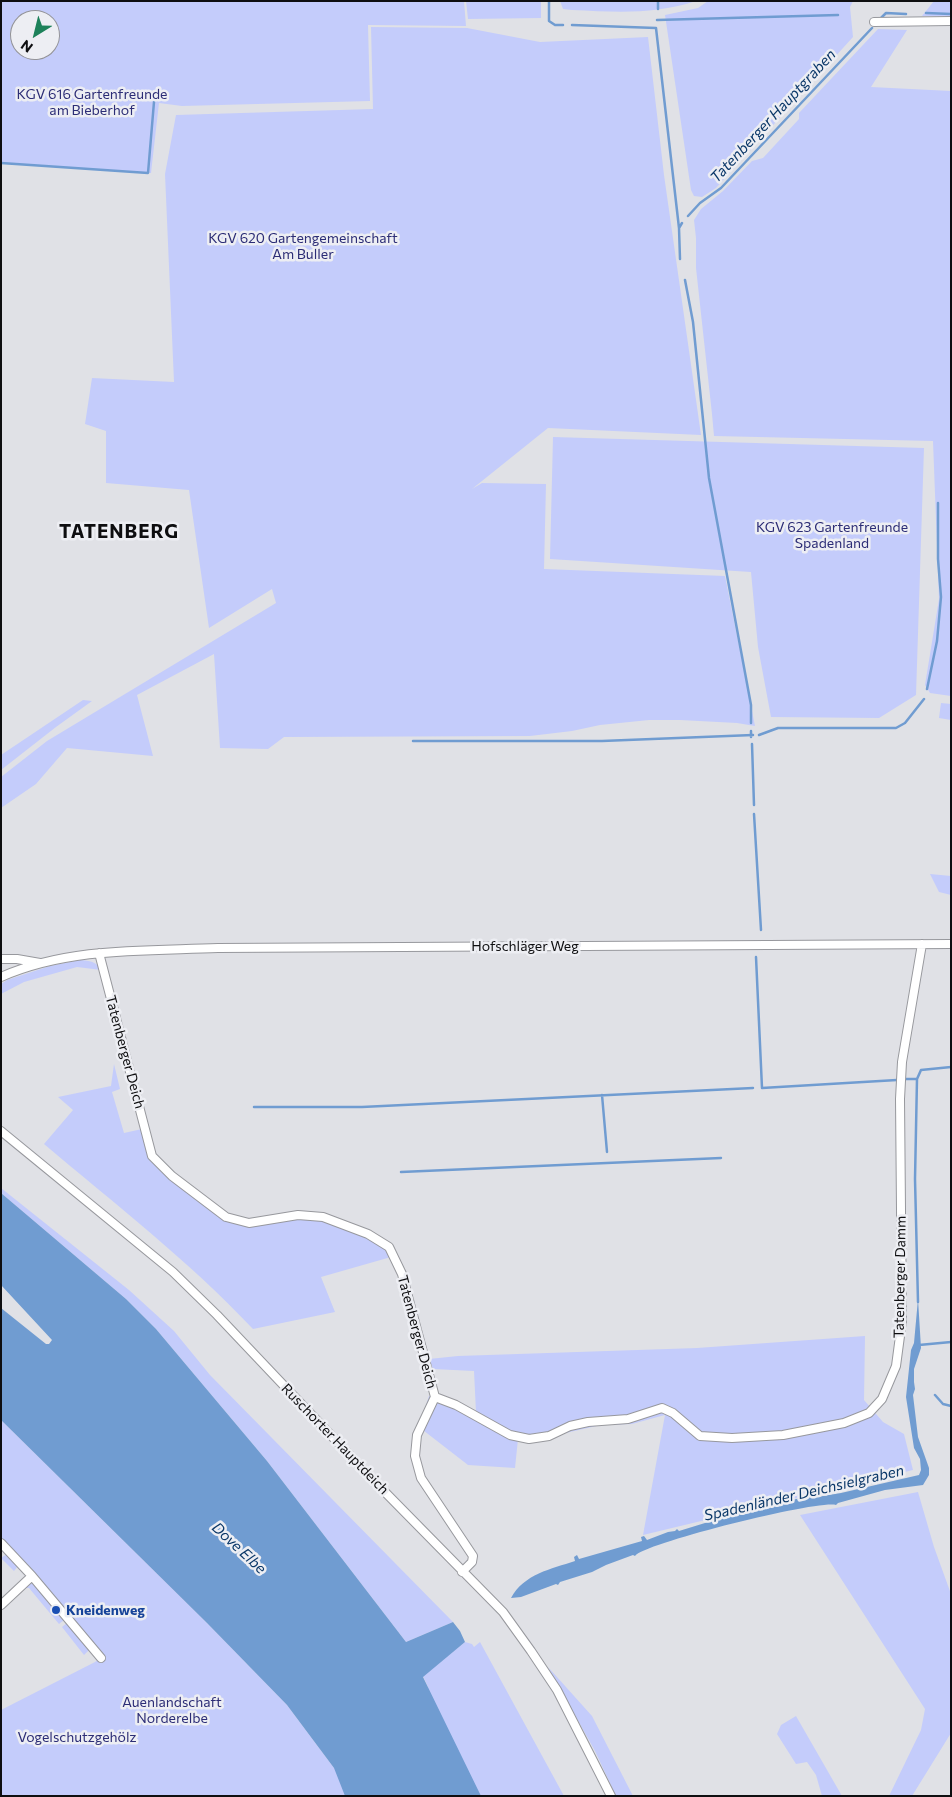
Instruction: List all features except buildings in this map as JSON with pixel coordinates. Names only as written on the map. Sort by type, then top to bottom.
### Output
[{"type":"street","points":[[874,22],[951,21]]},
{"type":"street","name":"Tatenberger Damm","points":[[434,1397],[456,1405],[510,1435],[528,1439],[549,1436],[570,1426],[628,1419],[662,1408],[673,1413],[700,1436],[732,1438],[783,1436],[844,1422],[869,1413],[882,1399],[896,1366],[902,1320],[900,1099],[902,1062],[922,944]]},
{"type":"street","name":"Hofschläger Weg","points":[[1,977],[16,970],[42,963],[99,953],[218,948],[951,944]]},
{"type":"street","name":"Tatenberger Deich","points":[[99,953],[152,1156],[172,1176],[226,1217],[249,1223],[298,1215],[323,1217],[368,1234],[389,1248],[402,1274],[434,1397],[417,1435],[415,1456],[421,1478],[473,1556],[472,1562],[462,1572]]},
{"type":"street","points":[[1,959],[17,959],[42,963]]},
{"type":"street","name":"Ruschorter Hauptdeich","points":[[1,1131],[173,1272],[217,1315],[462,1572],[503,1612],[557,1690],[611,1796]]},
{"type":"street","points":[[1,1543],[32,1576],[101,1658]]},
{"type":"street","points":[[1,1606],[32,1576]]},
{"type":"green space","name":"KGV 616 Gartenfreunde am Bieberhof","points":[[1,1],[464,1],[466,26],[368,25],[370,101],[182,106],[159,103],[151,173],[1,163]]},
{"type":"green space","points":[[466,1],[541,1],[541,18],[468,19]]},
{"type":"green space","points":[[560,1],[696,1],[665,9],[619,12],[563,9]]},
{"type":"green space","points":[[708,1],[853,1],[850,7],[853,37],[716,188],[702,197],[694,196],[691,190],[665,15],[698,8]]},
{"type":"green space","points":[[934,1],[951,1],[951,16],[922,16]]},
{"type":"green space","name":"KGV 620 Gartengemeinschaft Am Buller","points":[[371,27],[467,28],[540,42],[648,37],[664,175],[701,435],[548,428],[472,489],[482,483],[546,484],[544,569],[725,576],[755,726],[737,723],[649,720],[600,725],[572,731],[530,736],[284,737],[268,749],[220,748],[214,654],[137,695],[153,756],[67,748],[36,784],[1,808],[1,777],[47,741],[276,603],[272,589],[209,628],[189,490],[106,483],[106,431],[85,424],[92,378],[174,382],[165,174],[176,115],[373,109]]},
{"type":"green space","points":[[878,29],[907,30],[871,87],[951,91],[951,696],[930,693],[925,685],[939,599],[933,441],[714,436],[696,268],[694,220],[701,209],[723,191],[752,161],[763,158],[799,119],[799,113]]},
{"type":"green space","name":"KGV 623 Gartenfreunde Spadenland","points":[[553,437],[924,448],[916,695],[879,718],[771,717],[758,647],[751,572],[550,559]]},
{"type":"green space","points":[[83,700],[92,701],[1,770],[1,755]]},
{"type":"green space","points":[[941,703],[951,704],[951,720],[939,718]]},
{"type":"green space","points":[[930,874],[951,876],[951,895],[939,892]]},
{"type":"green space","points":[[80,960],[95,963],[101,970],[77,967],[24,982],[1,994],[1,984],[7,980],[50,966]]},
{"type":"green space","points":[[114,1064],[120,1089],[112,1092],[124,1133],[142,1129],[150,1156],[169,1176],[222,1219],[249,1226],[299,1219],[323,1221],[366,1237],[389,1251],[391,1257],[321,1277],[335,1312],[253,1329],[177,1256],[44,1144],[73,1110],[58,1097],[111,1086]]},
{"type":"green space","points":[[1,1188],[129,1290],[174,1331],[210,1375],[453,1622],[406,1642],[267,1461],[156,1329],[126,1299],[1,1193]]},
{"type":"green space","points":[[865,1336],[864,1400],[883,1422],[904,1434],[913,1470],[643,1535],[665,1415],[632,1424],[601,1425],[530,1441],[518,1439],[515,1468],[468,1465],[419,1427],[429,1396],[476,1412],[474,1371],[433,1369],[429,1359],[458,1356],[697,1348]]},
{"type":"green space","name":"Auenlandschaft Norderelbe","points":[[1,1420],[207,1623],[287,1705],[334,1768],[428,1687],[423,1676],[465,1642],[472,1644],[474,1647],[480,1642],[564,1796],[1,1796],[1,1710],[95,1662],[104,1655],[41,1581],[1,1538]]},
{"type":"green space","points":[[918,1492],[934,1547],[951,1594],[951,1733],[912,1796],[889,1796],[921,1730],[925,1709],[800,1515]]},
{"type":"green space","points":[[7,1554],[18,1566],[14,1571],[1,1558]]},
{"type":"green space","points":[[29,1583],[34,1584],[64,1620],[59,1624],[29,1588],[24,1588]]},
{"type":"green space","points":[[68,1622],[90,1649],[84,1655],[62,1627]]},
{"type":"green space","points":[[548,1667],[592,1716],[633,1796],[616,1796],[595,1751]]},
{"type":"green space","points":[[796,1716],[842,1796],[822,1796],[816,1775],[807,1762],[796,1764],[777,1734],[781,1725]]},
{"type":"water","name":"Dove Elbe","points":[[1,1193],[126,1299],[156,1329],[267,1461],[406,1642],[453,1622],[465,1642],[423,1677],[481,1796],[345,1796],[334,1768],[287,1705],[207,1623],[1,1420],[1,1308],[46,1344],[49,1344],[52,1340],[1,1285]]},
{"type":"water","points":[[918,1299],[921,1348],[914,1369],[915,1389],[913,1395],[918,1437],[929,1468],[929,1475],[923,1485],[885,1490],[836,1505],[798,1509],[698,1533],[646,1550],[592,1572],[560,1582],[558,1585],[556,1584],[521,1597],[511,1598],[523,1583],[548,1570],[575,1561],[574,1557],[577,1555],[579,1559],[642,1541],[641,1537],[644,1536],[647,1540],[677,1529],[679,1531],[804,1497],[841,1493],[919,1475],[921,1470],[920,1459],[914,1448],[906,1397]]},
{"type":"waterway","points":[[549,1],[549,21],[555,25],[563,25]]},
{"type":"waterway","points":[[658,1],[658,9]]},
{"type":"waterway","name":"Tatenberger Hauptgraben","points":[[881,18],[886,13],[906,14]]},
{"type":"waterway","name":"Tatenberger Hauptgraben","points":[[926,13],[951,14]]},
{"type":"waterway","points":[[657,20],[838,15]]},
{"type":"waterway","points":[[572,25],[656,28],[679,228]]},
{"type":"waterway","name":"Tatenberger Hauptgraben","points":[[688,216],[700,203],[721,188],[872,28]]},
{"type":"waterway","points":[[1,163],[148,173],[154,102]]},
{"type":"waterway","points":[[680,259],[679,228],[682,223]]},
{"type":"waterway","points":[[685,280],[693,322],[709,478],[751,705],[751,723]]},
{"type":"waterway","points":[[927,689],[937,641],[941,597],[938,559],[938,503]]},
{"type":"waterway","points":[[759,735],[778,728],[896,728],[905,723],[924,699]]},
{"type":"waterway","points":[[751,731],[751,737]]},
{"type":"waterway","points":[[413,741],[602,741],[753,735]]},
{"type":"waterway","points":[[752,744],[754,805]]},
{"type":"waterway","points":[[754,814],[761,930]]},
{"type":"waterway","points":[[756,957],[762,1088],[897,1080]]},
{"type":"waterway","points":[[904,1079],[917,1079],[921,1070],[951,1067]]},
{"type":"waterway","name":"Spadenländer Deichsielgraben","points":[[917,1079],[915,1179],[918,1302]]},
{"type":"waterway","points":[[254,1107],[362,1107],[753,1088]]},
{"type":"waterway","points":[[602,1095],[607,1152]]},
{"type":"waterway","points":[[401,1172],[721,1158]]},
{"type":"waterway","points":[[919,1345],[951,1342]]},
{"type":"waterway","points":[[935,1395],[943,1404],[951,1406]]},
{"type":"place","name":"Kneidenweg","points":[[56,1610]]},
{"type":"district","name":"TATENBERG","points":[[119,532]]},
{"type":"park label","name":"Vogelschutzgehölz","points":[[77,1737]]}]
